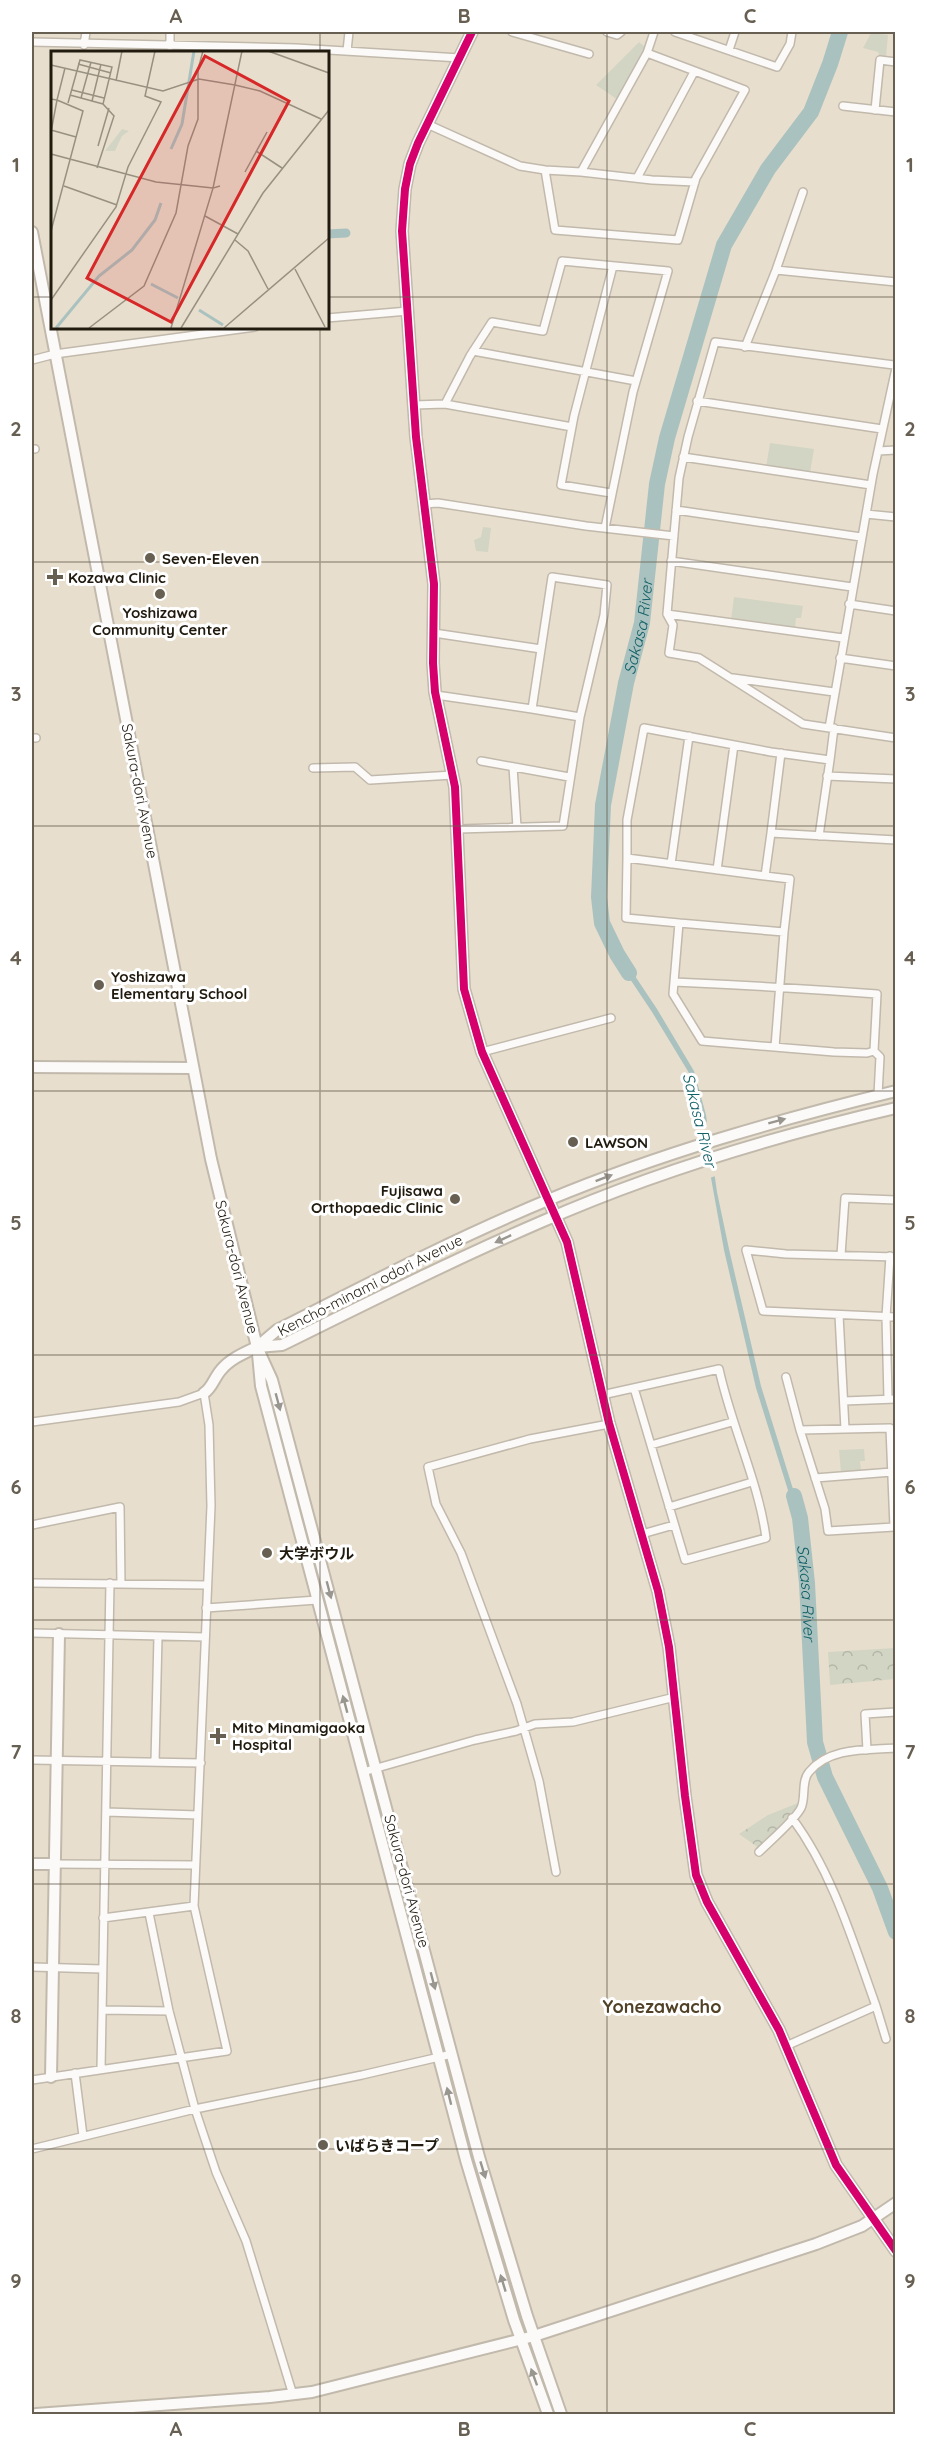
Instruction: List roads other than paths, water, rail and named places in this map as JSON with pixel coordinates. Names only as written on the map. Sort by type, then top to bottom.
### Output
[{"type":"street","points":[[84,45],[86,32]]},
{"type":"street","points":[[170,32],[170,46]]},
{"type":"street","points":[[347,51],[349,32]]},
{"type":"street","points":[[472,32],[410,164],[403,211],[414,405],[434,584],[433,663],[436,695],[453,775],[458,829],[461,965],[468,1008],[482,1052],[556,1215],[572,1262],[609,1424],[642,1534],[666,1627],[696,1875],[707,1902],[786,2046],[827,2149],[842,2176],[896,2252]]},
{"type":"street","points":[[512,32],[589,54]]},
{"type":"street","points":[[607,32],[617,35],[621,32]]},
{"type":"street","points":[[581,172],[646,53],[654,32]]},
{"type":"street","points":[[675,32],[777,67],[790,44],[792,32]]},
{"type":"street","points":[[729,50],[735,32]]},
{"type":"street","points":[[32,42],[170,46],[194,50],[347,51],[460,58]]},
{"type":"street","points":[[544,170],[555,230],[678,240],[695,182],[745,90],[646,53]]},
{"type":"street","points":[[875,110],[880,60],[896,62]]},
{"type":"street","points":[[637,178],[694,72]]},
{"type":"street","points":[[843,106],[896,112]]},
{"type":"street","points":[[427,124],[520,166],[695,182]]},
{"type":"street","points":[[745,347],[776,270],[803,192]]},
{"type":"street","name":"Sakura-dori Avenue","points":[[32,232],[193,1068],[220,1200],[257,1347],[261,1386],[469,2171],[520,2339],[548,2415]]},
{"type":"street","points":[[445,404],[473,351],[492,322],[543,331],[562,261],[668,271],[636,381],[605,528]]},
{"type":"street","points":[[611,493],[561,485],[585,371],[613,266]]},
{"type":"street","points":[[776,270],[896,282]]},
{"type":"street","points":[[328,318],[408,310]]},
{"type":"street","points":[[32,360],[55,354],[248,328]]},
{"type":"street","points":[[819,836],[830,760],[832,728],[834,692],[861,537],[896,368],[894,365],[715,342],[683,457],[670,536],[671,561],[667,614],[673,625],[669,653],[699,658],[803,724],[832,728],[896,738]]},
{"type":"street","points":[[473,351],[636,381]]},
{"type":"street","points":[[698,401],[882,429]]},
{"type":"street","points":[[414,405],[445,404],[572,427]]},
{"type":"street","points":[[878,451],[896,450]]},
{"type":"street","points":[[683,457],[871,485]]},
{"type":"street","points":[[424,504],[438,503],[670,536]]},
{"type":"street","points":[[676,510],[861,537]]},
{"type":"street","points":[[866,513],[896,517]]},
{"type":"street","points":[[671,561],[852,587]]},
{"type":"street","points":[[458,829],[563,825],[580,717],[604,615],[607,585],[552,578],[532,709]]},
{"type":"street","points":[[849,604],[896,610]]},
{"type":"street","points":[[667,614],[843,638]]},
{"type":"street","points":[[434,633],[541,649]]},
{"type":"street","points":[[840,658],[896,666]]},
{"type":"street","points":[[730,678],[834,692]]},
{"type":"street","points":[[436,695],[580,717]]},
{"type":"street","points":[[784,932],[626,918],[627,820],[644,728],[830,760]]},
{"type":"street","points":[[671,864],[689,736]]},
{"type":"street","points":[[717,870],[734,745]]},
{"type":"street","points":[[765,876],[781,753]]},
{"type":"street","points":[[481,761],[569,777]]},
{"type":"street","points":[[313,768],[355,767],[370,780],[453,775]]},
{"type":"street","points":[[513,767],[517,827]]},
{"type":"street","points":[[828,776],[896,779]]},
{"type":"street","points":[[771,833],[896,840]]},
{"type":"street","points":[[627,858],[790,879],[775,1047]]},
{"type":"street","points":[[679,923],[673,994],[702,1041],[834,1053],[874,1051]]},
{"type":"street","points":[[674,982],[877,994],[874,1051],[880,1057],[878,1095]]},
{"type":"street","points":[[482,1052],[611,1018]]},
{"type":"street","points":[[32,1067],[193,1068]]},
{"type":"street","name":"Kencho-minami odori Avenue","points":[[257,1347],[277,1330],[456,1241],[549,1200],[695,1146],[896,1091]]},
{"type":"street","name":"Kencho-minami odori Avenue","points":[[257,1347],[282,1345],[556,1215],[697,1163],[814,1127],[896,1108]]},
{"type":"street","points":[[841,1255],[845,1198],[896,1200]]},
{"type":"street","points":[[844,1401],[892,1399],[886,1317],[892,1257],[746,1250],[763,1311],[839,1315],[886,1317],[896,1317]]},
{"type":"street","points":[[839,1315],[845,1429]]},
{"type":"street","points":[[32,1422],[179,1402],[204,1393],[224,1366],[257,1347]]},
{"type":"street","name":"Sakura-dori Avenue","points":[[257,1347],[272,1380],[479,2157],[534,2336],[561,2415]]},
{"type":"street","points":[[602,1395],[719,1369],[732,1422],[764,1518],[766,1538],[685,1560],[634,1388]]},
{"type":"street","points":[[786,1377],[800,1430],[825,1509],[828,1531],[894,1527],[890,1428],[800,1430]]},
{"type":"street","points":[[32,2080],[181,2059],[227,2050],[194,1906],[211,1485],[209,1425],[204,1393]]},
{"type":"street","points":[[651,1445],[732,1422]]},
{"type":"street","points":[[556,1872],[539,1781],[509,1678],[461,1553],[436,1504],[428,1467],[530,1439],[609,1424]]},
{"type":"street","points":[[815,1478],[892,1472]]},
{"type":"street","points":[[669,1507],[752,1482]]},
{"type":"street","points":[[32,1525],[120,1507],[121,1584]]},
{"type":"street","points":[[642,1534],[674,1525]]},
{"type":"street","points":[[32,1583],[207,1585]]},
{"type":"street","points":[[101,2069],[110,1583]]},
{"type":"street","points":[[206,1608],[317,1600]]},
{"type":"street","points":[[32,1633],[205,1637]]},
{"type":"street","points":[[51,2077],[59,1634]]},
{"type":"street","points":[[155,1762],[158,1636]]},
{"type":"street","points":[[363,1772],[535,1725],[573,1722],[675,1697]]},
{"type":"street","points":[[867,1750],[865,1714],[896,1712]]},
{"type":"street","points":[[759,1852],[801,1808],[806,1779],[810,1771],[833,1754],[896,1748]]},
{"type":"street","points":[[32,1760],[201,1763]]},
{"type":"street","points":[[106,1812],[198,1815]]},
{"type":"street","points":[[792,1818],[804,1833],[831,1886],[886,2039]]},
{"type":"street","points":[[32,1863],[195,1865]]},
{"type":"street","points":[[103,1918],[194,1906]]},
{"type":"street","points":[[149,1913],[169,2011],[195,2109],[216,2172],[246,2241],[293,2395]]},
{"type":"street","points":[[32,1967],[102,1969]]},
{"type":"street","points":[[786,2046],[876,2006]]},
{"type":"street","points":[[102,2010],[169,2011]]},
{"type":"street","points":[[32,2149],[195,2109],[452,2054]]},
{"type":"street","points":[[75,2073],[83,2136]]},
{"type":"street","points":[[36,2415],[293,2395],[336,2387],[534,2336],[816,2244],[873,2220],[896,2203]]},
{"type":"water","points":[[619,952],[694,1071],[706,1115],[717,1192],[729,1249],[761,1386],[802,1518],[797,1519],[756,1388],[724,1250],[700,1117],[689,1073],[614,955]]},
{"type":"waterway","name":"Sakasa River","points":[[629,973],[602,923],[599,897],[603,805],[626,683],[642,623],[657,484],[667,438],[724,245],[768,169],[811,112],[840,32]]},
{"type":"waterway","points":[[328,234],[346,233]]},
{"type":"waterway","name":"Sakasa River","points":[[794,1496],[800,1518],[807,1583],[815,1742],[825,1777],[880,1888],[896,1932]]},
{"type":"place","name":"Seven-Eleven","points":[[150,558]]},
{"type":"place","name":"Kozawa Clinic","points":[[55,577]]},
{"type":"place","name":"Yoshizawa Community Center","points":[[160,594]]},
{"type":"place","name":"Yoshizawa Elementary School","points":[[99,985]]},
{"type":"place","name":"LAWSON","points":[[573,1142]]},
{"type":"place","name":"Fujisawa Orthopaedic Clinic","points":[[455,1199]]},
{"type":"place","name":"大学ボウル","points":[[267,1553]]},
{"type":"place","name":"Mito Minamigaoka Hospital","points":[[218,1736]]},
{"type":"place","name":"いばらきコープ","points":[[323,2145]]},
{"type":"district","name":"Yonezawacho","points":[[662,2006]]}]
